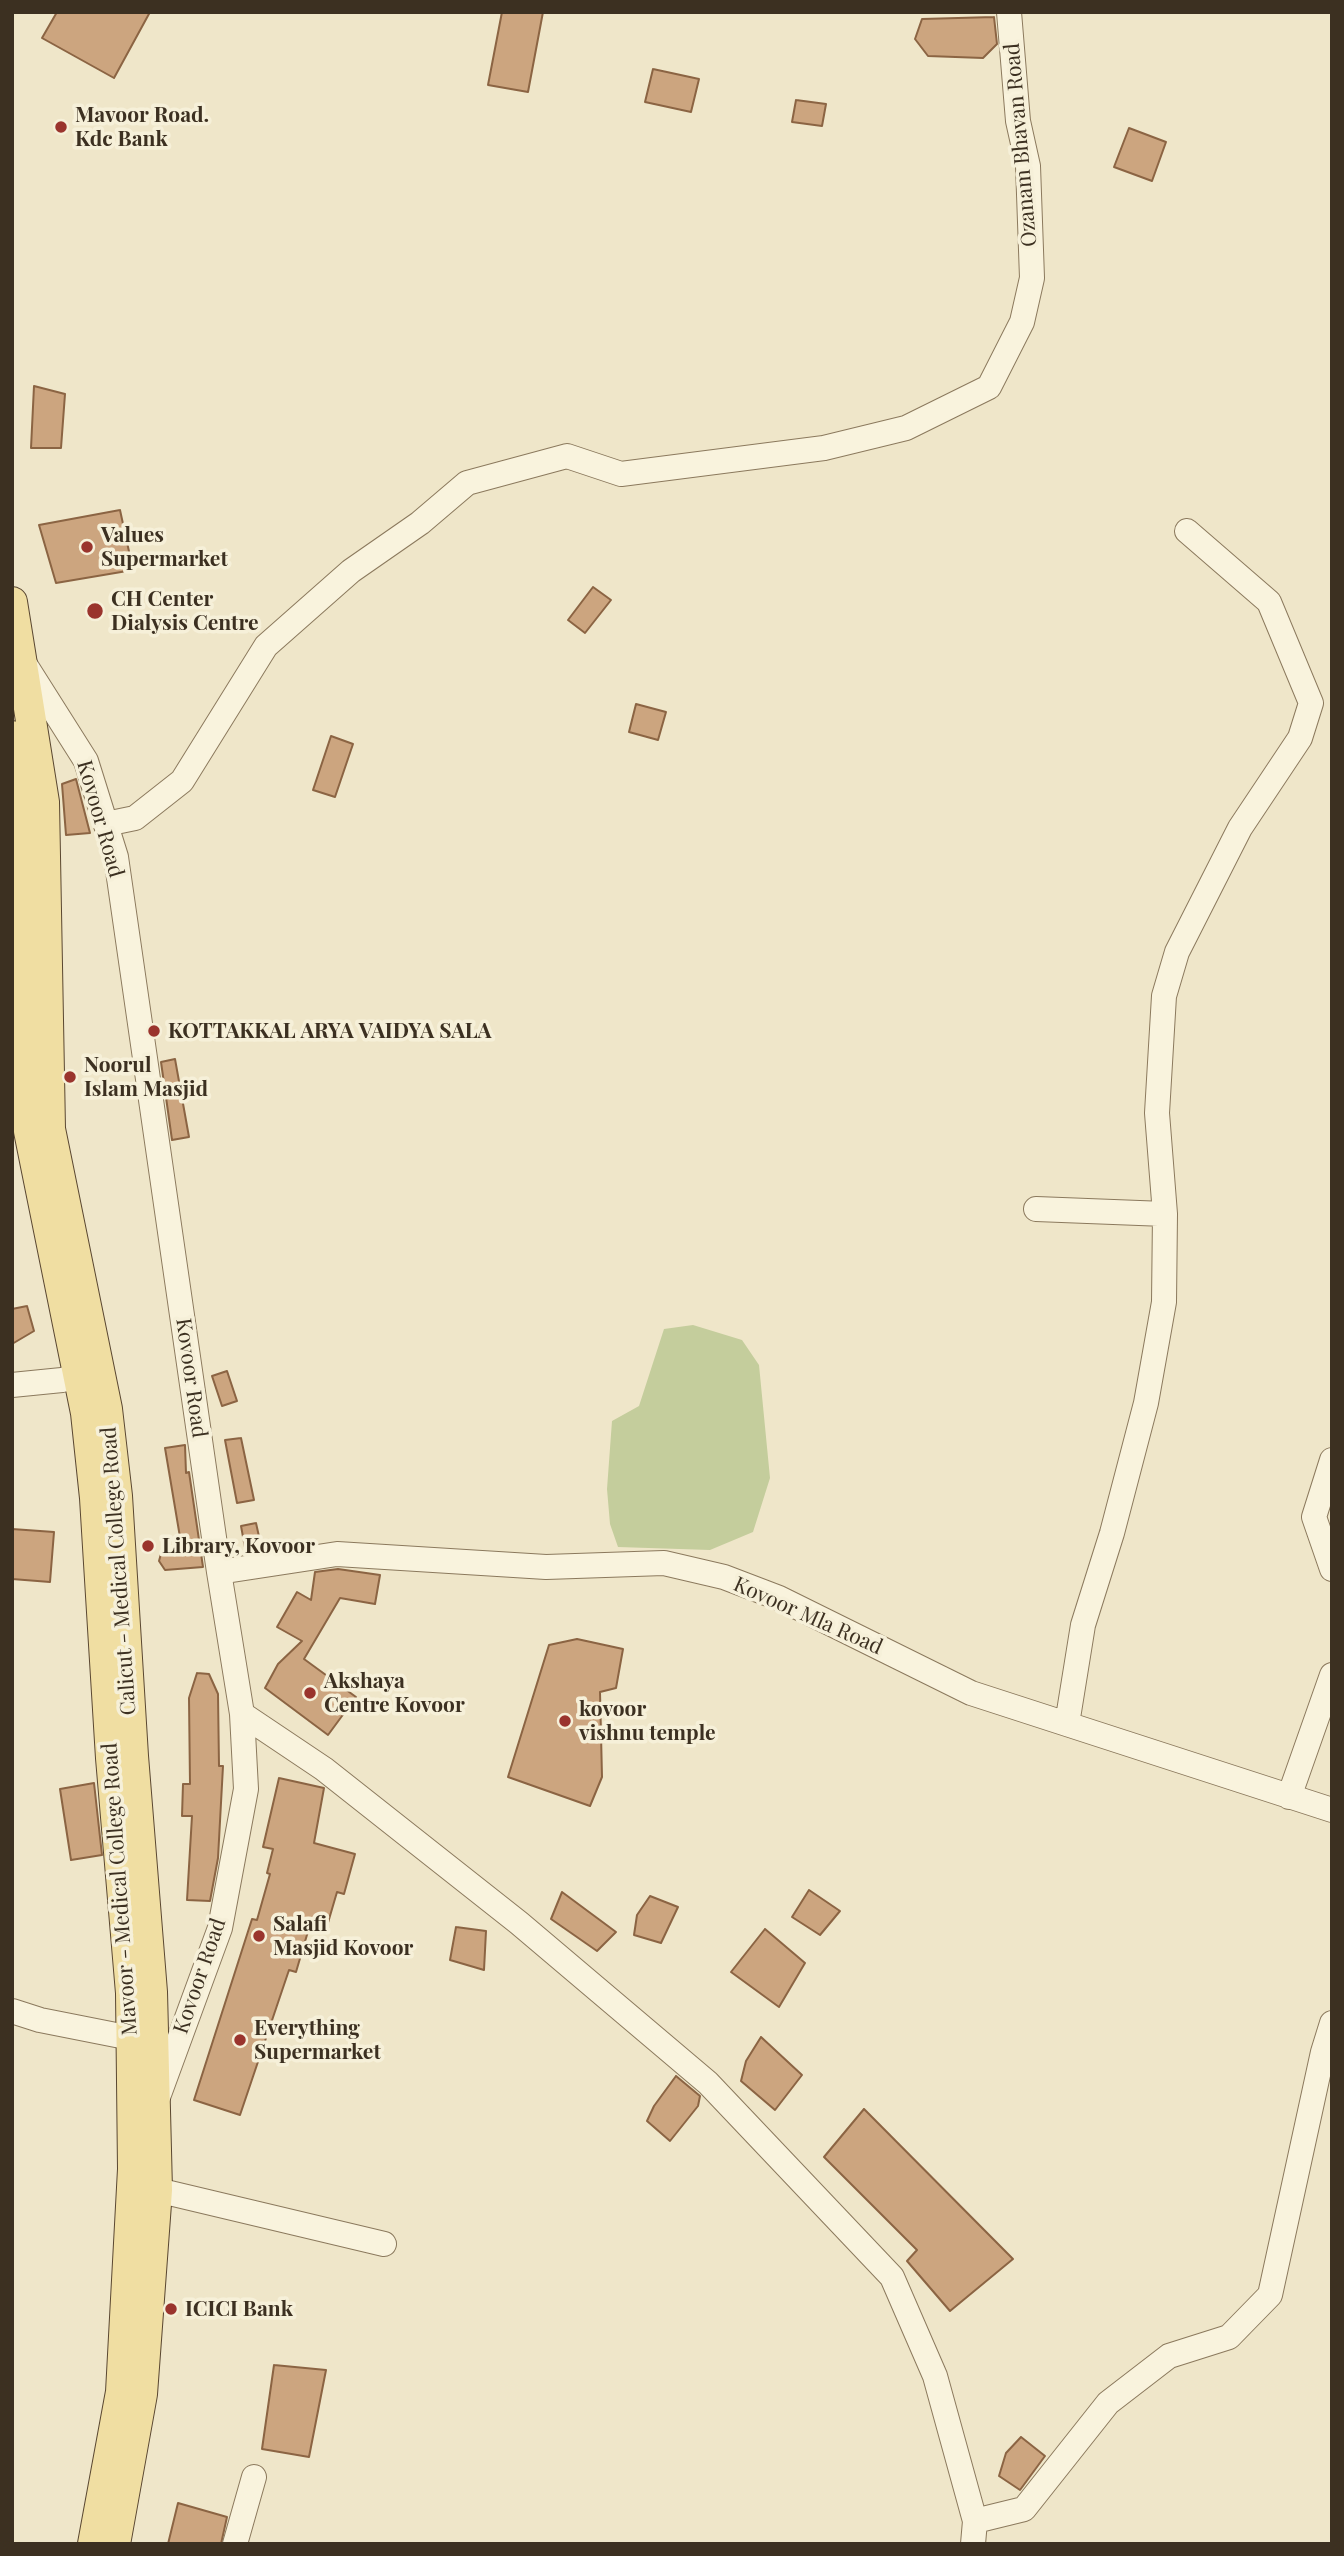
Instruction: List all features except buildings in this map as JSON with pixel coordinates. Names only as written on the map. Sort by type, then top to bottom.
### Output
[{"type":"main road","points":[[12,602],[17,656],[44,802],[50,1129],[67,1264]]},
{"type":"main road","name":"Mavoor - Medical College Road","points":[[12,736],[23,804],[19,900],[29,1131],[67,1264],[89,1373],[131,2038],[144,2139],[130,2263],[121,2392],[93,2544]]},
{"type":"main road","name":"Calicut - Medical College Road","points":[[89,1373],[117,1496],[133,1756],[152,1992],[155,2108],[144,2139],[157,2190],[142,2394],[115,2544]]},
{"type":"street","name":"Ozanam Bhavan Road","points":[[106,824],[135,818],[182,781],[266,646],[351,571],[420,523],[467,483],[567,456],[621,474],[824,448],[906,428],[989,387],[1022,322],[1032,278],[1028,166],[1018,121],[1009,12]]},
{"type":"street","points":[[1067,1724],[1083,1625],[1112,1533],[1146,1403],[1164,1302],[1164,1214],[1157,1113],[1164,996],[1177,952],[1240,828],[1300,738],[1311,703],[1269,602],[1188,531]]},
{"type":"street","name":"Kovoor Road","points":[[17,656],[86,761],[118,871],[242,1714],[246,1788],[220,1928],[155,2108]]},
{"type":"street","points":[[1036,1209],[1164,1214]]},
{"type":"street","points":[[12,1385],[89,1373]]},
{"type":"street","points":[[1332,1460],[1314,1517],[1332,1569]]},
{"type":"street","name":"Kovoor Mla Road","points":[[219,1572],[337,1554],[546,1567],[664,1563],[724,1577],[779,1598],[971,1693],[1332,1810]]},
{"type":"street","points":[[1289,1797],[1332,1675]]},
{"type":"street","points":[[242,1714],[324,1769],[519,1923],[708,2083],[892,2277],[935,2375],[974,2533],[1024,2510],[1108,2403],[1169,2356],[1229,2337],[1270,2295],[1323,2052],[1332,2023]]},
{"type":"street","points":[[12,2011],[40,2020],[131,2038]]},
{"type":"street","points":[[157,2190],[384,2244]]},
{"type":"street","points":[[235,2544],[254,2477]]},
{"type":"green space","points":[[693,1325],[742,1340],[759,1365],[770,1478],[753,1532],[710,1550],[618,1547],[610,1524],[607,1489],[612,1421],[639,1406],[664,1329]]},
{"type":"place","name":"Mavoor Road. Kdc Bank","points":[[61,127]]},
{"type":"place","name":"Values Supermarket","points":[[87,547]]},
{"type":"place","name":"CH Center Dialysis Centre","points":[[95,611]]},
{"type":"place","name":"KOTTAKKAL ARYA VAIDYA SALA","points":[[154,1031]]},
{"type":"place","name":"Noorul Islam Masjid","points":[[70,1077]]},
{"type":"place","name":"Library, Kovoor","points":[[148,1546]]},
{"type":"place","name":"Akshaya Centre Kovoor","points":[[310,1693]]},
{"type":"place","name":"kovoor vishnu temple","points":[[565,1721]]},
{"type":"place","name":"Salafi Masjid Kovoor","points":[[259,1936]]},
{"type":"place","name":"Everything Supermarket","points":[[240,2040]]},
{"type":"place","name":"ICICI Bank","points":[[171,2309]]}]
